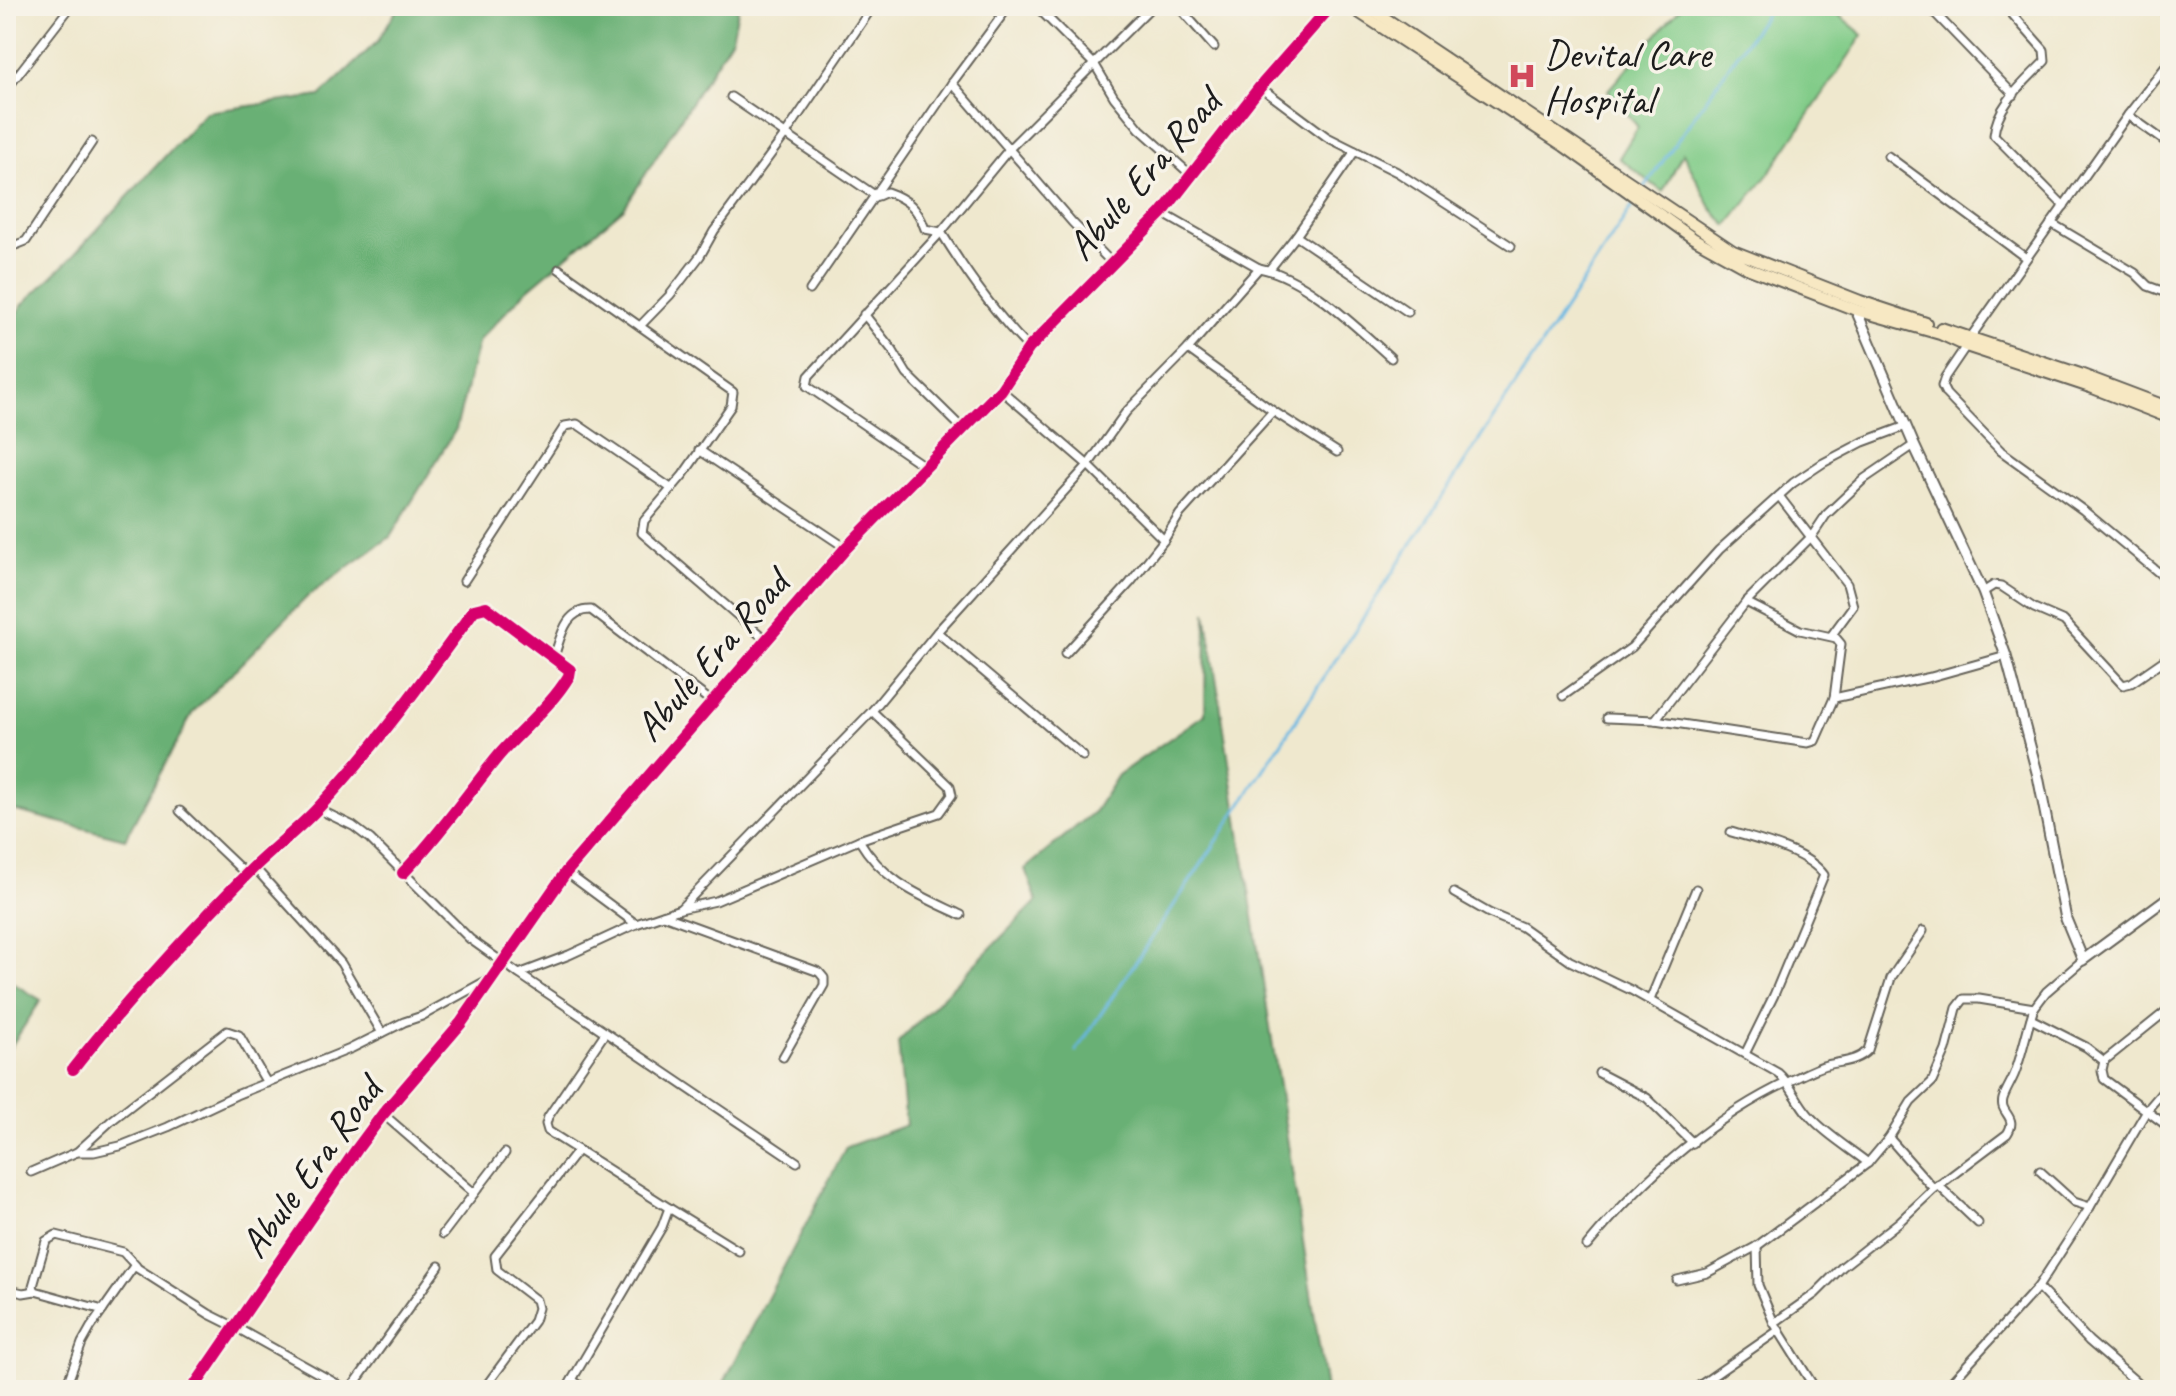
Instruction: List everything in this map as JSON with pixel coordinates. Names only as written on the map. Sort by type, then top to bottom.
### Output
[{"type":"main road","points":[[1349,6],[1622,182]]},
{"type":"main road","points":[[1367,6],[1622,182],[1693,238],[1747,268],[1856,310],[2080,374],[2170,408]]},
{"type":"main road","points":[[1654,206],[1756,262],[2170,418]]},
{"type":"street","points":[[6,90],[71,6]]},
{"type":"street","points":[[640,326],[670,295],[700,256],[740,193],[785,135],[873,6]]},
{"type":"street","points":[[810,290],[952,83],[1009,6]]},
{"type":"street","points":[[1036,6],[1095,65],[1114,97],[1140,129],[1190,174]]},
{"type":"street","points":[[927,468],[807,386],[809,376],[941,232],[1010,148],[1152,6]]},
{"type":"street","points":[[1178,6],[1214,47]]},
{"type":"street","name":"Abule Era Road","points":[[192,1390],[383,1114],[461,1023],[566,872],[846,548],[1001,390],[1029,348],[1162,213],[1260,87],[1331,6]]},
{"type":"street","points":[[1928,6],[2014,95]]},
{"type":"street","points":[[2005,6],[2044,50],[2045,61],[2014,95],[1995,124],[1994,135],[2064,206]]},
{"type":"street","points":[[2157,6],[2170,17]]},
{"type":"street","points":[[2170,61],[2026,258],[1945,377],[1942,386],[1946,394],[2001,451],[2083,510],[2170,582]]},
{"type":"street","points":[[952,83],[1072,222],[1112,263]]},
{"type":"street","points":[[1260,87],[1327,137],[1397,172],[1511,246]]},
{"type":"street","points":[[731,97],[876,196]]},
{"type":"street","points":[[2128,115],[2170,145]]},
{"type":"street","points":[[6,240],[16,245],[26,241],[92,142]]},
{"type":"street","points":[[1269,270],[1355,151]]},
{"type":"street","points":[[1888,156],[2026,258]]},
{"type":"street","points":[[876,196],[887,192],[903,198],[921,215],[925,229],[941,232],[972,282],[1029,348]]},
{"type":"street","points":[[1162,213],[1259,268],[1301,285],[1391,358]]},
{"type":"street","points":[[2051,223],[2135,273],[2148,286],[2170,294]]},
{"type":"street","points":[[1296,236],[1408,312]]},
{"type":"street","points":[[680,909],[872,711],[937,632],[1088,465],[1126,412],[1188,349],[1259,268]]},
{"type":"street","points":[[559,269],[733,392],[731,406],[672,489],[644,521],[642,533],[766,640]]},
{"type":"street","points":[[1856,310],[1914,445],[1983,592],[2006,656],[2038,776],[2066,919],[2083,960]]},
{"type":"street","points":[[864,314],[907,374],[963,429]]},
{"type":"street","points":[[1188,349],[1273,411],[1337,452]]},
{"type":"street","points":[[1001,390],[1088,465],[1164,540]]},
{"type":"street","points":[[1065,654],[1130,583],[1180,514],[1273,411]]},
{"type":"street","points":[[464,581],[565,426],[577,424],[672,489]]},
{"type":"street","points":[[1563,696],[1632,647],[1719,550],[1779,496],[1823,463],[1863,442],[1906,426]]},
{"type":"street","points":[[1655,720],[1746,602],[1812,536],[1826,515],[1864,479],[1914,445]]},
{"type":"street","points":[[699,450],[846,548]]},
{"type":"street","points":[[1779,496],[1847,584],[1853,606],[1831,636]]},
{"type":"street","points":[[1983,592],[1994,585],[2001,586],[2034,608],[2064,621],[2123,685],[2131,683],[2170,656]]},
{"type":"street","points":[[1607,718],[1655,720],[1808,743],[1815,741],[1834,698],[1841,644],[1831,636],[1800,630],[1746,602]]},
{"type":"street","points":[[73,1069],[144,984],[254,867],[318,809],[411,699],[474,610],[486,607],[570,670],[566,681],[542,711],[502,752],[433,842],[403,873]]},
{"type":"street","points":[[554,657],[566,624],[574,614],[583,609],[591,610],[712,702]]},
{"type":"street","points":[[937,632],[1083,756]]},
{"type":"street","points":[[1834,698],[1931,677],[2006,656]]},
{"type":"street","points":[[519,974],[636,924],[716,901],[859,840],[939,813],[952,795],[950,786],[872,711]]},
{"type":"street","points":[[318,809],[353,826],[470,939],[797,1162]]},
{"type":"street","points":[[180,811],[247,875]]},
{"type":"street","points":[[1731,832],[1769,843],[1795,855],[1820,869],[1824,875],[1774,995],[1745,1054]]},
{"type":"street","points":[[859,840],[887,876],[961,915]]},
{"type":"street","points":[[254,867],[341,963],[382,1033]]},
{"type":"street","points":[[566,872],[636,924]]},
{"type":"street","points":[[1650,1000],[1696,889]]},
{"type":"street","points":[[1454,893],[1522,927],[1570,961],[1650,1000],[1788,1081],[1809,1116],[1868,1163]]},
{"type":"street","points":[[1693,1390],[1777,1327],[1936,1187],[1999,1140],[2011,1127],[2003,1099],[2016,1071],[2034,1008],[2046,992],[2083,960],[2170,896]]},
{"type":"street","points":[[661,915],[819,972],[824,978],[824,985],[783,1057]]},
{"type":"street","points":[[1587,1246],[1615,1213],[1728,1116],[1788,1081],[1820,1067],[1856,1059],[1868,1050],[1891,978],[1923,931]]},
{"type":"street","points":[[77,1152],[120,1146],[350,1049],[429,1013],[493,978]]},
{"type":"street","points":[[1677,1280],[1707,1273],[1757,1246],[1868,1163],[1889,1138],[1911,1102],[1932,1082],[1946,1050],[1957,1008],[1964,999],[2034,1008]]},
{"type":"street","points":[[2170,1008],[2104,1061],[2102,1070],[2104,1079],[2170,1128]]},
{"type":"street","points":[[2031,1019],[2069,1037],[2104,1061]]},
{"type":"street","points":[[31,1172],[77,1152],[111,1121],[227,1031],[239,1035],[267,1083]]},
{"type":"street","points":[[605,1033],[548,1117],[548,1131],[739,1251]]},
{"type":"street","points":[[1599,1073],[1647,1098],[1693,1143]]},
{"type":"street","points":[[1946,1389],[2038,1287],[2147,1110],[2170,1083]]},
{"type":"street","points":[[383,1114],[474,1193]]},
{"type":"street","points":[[1889,1138],[1936,1187],[1978,1223]]},
{"type":"street","points":[[483,1390],[534,1321],[538,1308],[536,1300],[497,1270],[495,1256],[578,1150]]},
{"type":"street","points":[[443,1234],[505,1153]]},
{"type":"street","points":[[2040,1171],[2074,1202],[2090,1207]]},
{"type":"street","points":[[566,1390],[599,1329],[662,1227],[669,1208]]},
{"type":"street","points":[[35,1291],[33,1286],[43,1247],[50,1236],[123,1252],[136,1266],[209,1314],[349,1390],[439,1266]]},
{"type":"street","points":[[1757,1246],[1758,1285],[1777,1327],[1816,1390]]},
{"type":"street","points":[[65,1390],[82,1343],[131,1268],[136,1266]]},
{"type":"street","points":[[2038,1287],[2089,1341],[2140,1385]]},
{"type":"street","points":[[6,1303],[8,1289],[23,1293],[35,1291],[103,1310]]},
{"type":"street","points":[[572,1380],[587,1390]]},
{"type":"green space","points":[[399,6],[739,6],[732,38],[624,208],[527,290],[479,340],[456,429],[390,537],[309,595],[193,712],[125,839],[13,810],[6,825],[6,340],[21,306],[71,258],[206,112],[320,96],[377,42]]},
{"type":"green space","points":[[1682,6],[1846,6],[1839,15],[1863,35],[1770,172],[1727,226],[1711,208],[1683,153],[1663,192],[1619,158],[1638,127],[1608,90]]},
{"type":"green space","points":[[1206,612],[1326,1390],[720,1390],[846,1147],[906,1125],[898,1042],[1037,901],[1025,869],[1095,811],[1118,775],[1205,714]]},
{"type":"green space","points":[[6,979],[41,1000],[6,1054]]},
{"type":"waterway","points":[[1643,190],[1771,6]]},
{"type":"waterway","points":[[1076,1051],[1637,199]]},
{"type":"cycle path","points":[[192,1390],[357,1149],[461,1023],[566,872],[846,548],[1001,390],[1029,348],[1162,213],[1260,87],[1331,6]]},
{"type":"cycle path","points":[[73,1069],[182,942],[340,784],[400,711],[474,610],[486,607],[570,670],[569,676],[545,707],[500,754],[403,873]]},
{"type":"place","name":"Devital Care Hospital","points":[[1522,76]]}]
